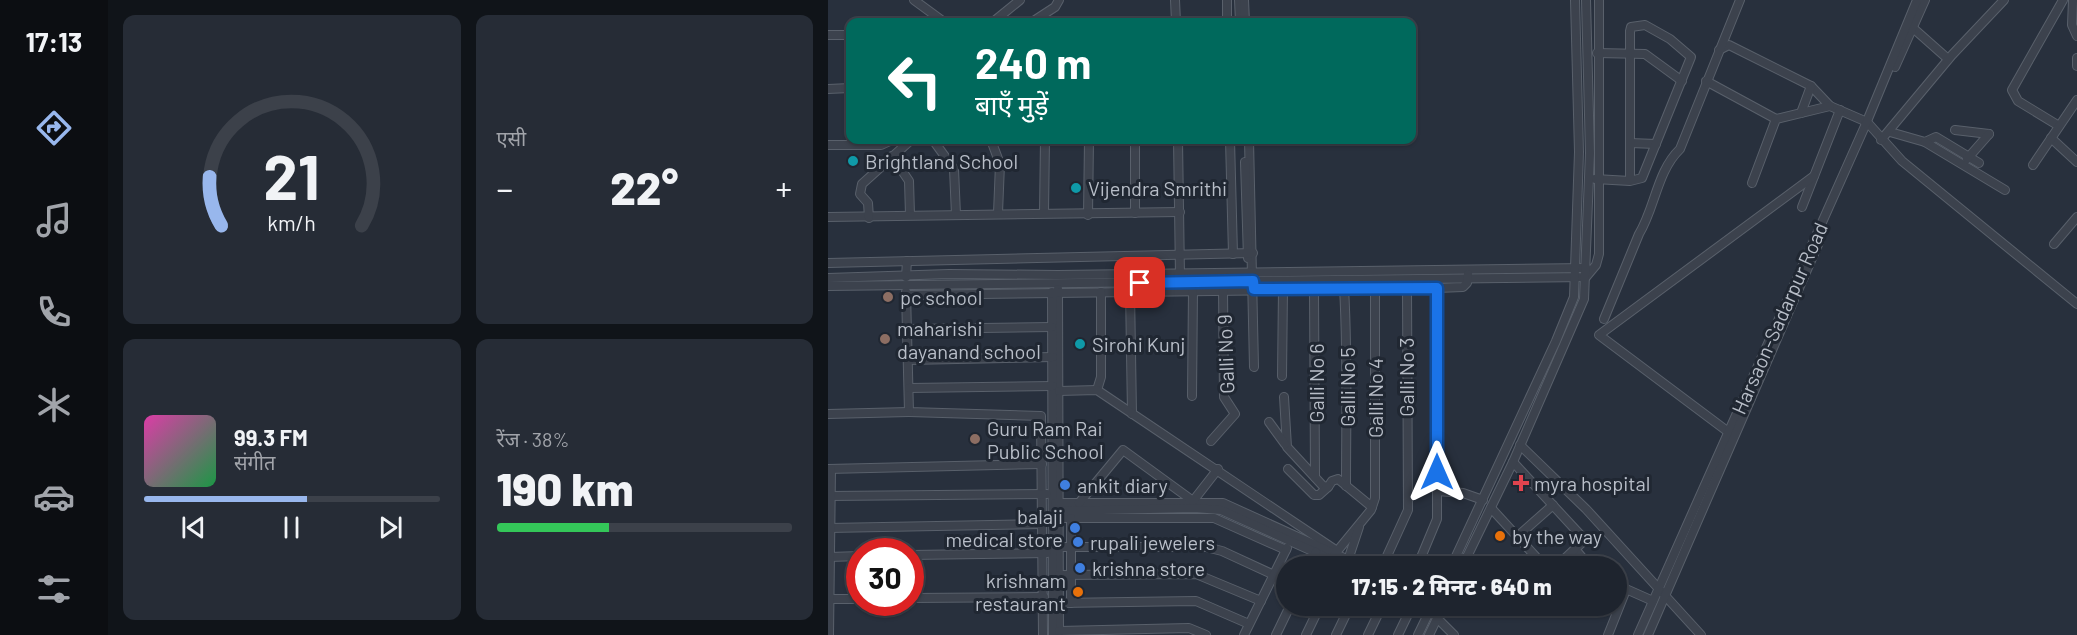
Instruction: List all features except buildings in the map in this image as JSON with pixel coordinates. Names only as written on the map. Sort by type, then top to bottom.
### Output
[{"type":"street","points":[[914,0],[939,18]]},
{"type":"street","points":[[998,18],[1020,0]]},
{"type":"street","points":[[1038,18],[1055,7],[1059,0]]},
{"type":"street","points":[[1175,0],[1176,18]]},
{"type":"street","points":[[1227,0],[1227,18]]},
{"type":"street","points":[[1239,0],[1239,18]]},
{"type":"street","points":[[1244,0],[1245,18]]},
{"type":"street","points":[[1456,556],[1574,297],[1579,152],[1575,0]]},
{"type":"street","points":[[1467,556],[1521,445],[1583,305],[1589,179],[1586,0]]},
{"type":"street","points":[[828,286],[1055,279],[1251,279],[1586,272],[1599,258],[1599,0]]},
{"type":"street","points":[[1604,319],[1639,234],[1647,221],[1649,208],[1670,160],[1680,149],[1740,0]]},
{"type":"street","name":"Harsaon-Sadarpur Road","points":[[1868,123],[1917,0]]},
{"type":"street","name":"Harsaon-Sadarpur Road","points":[[1648,635],[1868,123],[1925,0]]},
{"type":"street","points":[[1881,140],[1890,132],[1948,59],[2004,0]]},
{"type":"street","points":[[2059,126],[2018,101],[2012,90],[2063,0]]},
{"type":"street","points":[[2075,1],[2072,25],[2077,36]]},
{"type":"street","points":[[1589,179],[1630,181],[1641,178],[1691,57],[1690,53],[1645,25],[1631,27],[1630,181]]},
{"type":"street","points":[[1912,28],[1948,59]]},
{"type":"street","points":[[828,35],[846,35]]},
{"type":"street","points":[[1719,50],[1729,45],[1810,86],[1830,106],[1868,123],[1902,161],[2077,304]]},
{"type":"street","points":[[1587,53],[1631,53],[1651,57],[1682,81]]},
{"type":"street","points":[[2077,58],[2075,62],[2077,66]]},
{"type":"street","points":[[1706,81],[1776,119],[1830,106]]},
{"type":"street","points":[[1802,113],[1810,86]]},
{"type":"street","points":[[828,89],[846,88]]},
{"type":"street","points":[[2033,165],[2077,100]]},
{"type":"street","points":[[1802,207],[1840,110]]},
{"type":"street","points":[[1752,183],[1776,119]]},
{"type":"street","points":[[1955,130],[1989,134],[1964,165]]},
{"type":"street","points":[[1890,132],[1925,142],[2005,190]]},
{"type":"street","points":[[1925,142],[1936,137],[1979,163]]},
{"type":"street","points":[[2051,138],[2077,162]]},
{"type":"street","points":[[1630,143],[1656,144]]},
{"type":"street","points":[[828,145],[883,144]]},
{"type":"street","points":[[869,218],[868,203],[860,194],[862,184],[906,144]]},
{"type":"street","points":[[936,144],[954,170],[956,214]]},
{"type":"street","points":[[992,144],[1000,164],[998,213]]},
{"type":"street","points":[[1044,213],[1045,144]]},
{"type":"street","points":[[1088,215],[1089,144]]},
{"type":"street","points":[[1135,144],[1135,213]]},
{"type":"street","points":[[1178,144],[1180,278]]},
{"type":"street","points":[[1230,144],[1233,254]]},
{"type":"street","points":[[1244,144],[1251,253]]},
{"type":"street","points":[[1249,144],[1254,367]]},
{"type":"street","points":[[892,156],[909,181],[910,215]]},
{"type":"street","points":[[1732,435],[1599,334],[1814,176]]},
{"type":"street","points":[[828,218],[998,213],[1088,215],[1180,212]]},
{"type":"street","points":[[2054,244],[2077,217]]},
{"type":"street","points":[[828,263],[1251,253]]},
{"type":"street","points":[[906,261],[909,412]]},
{"type":"street","points":[[906,295],[1055,294],[1223,289],[1251,279],[1282,289],[1437,288],[1463,287],[1468,274]]},
{"type":"street","points":[[828,278],[906,275],[1055,279]]},
{"type":"street","points":[[1055,279],[1057,634]]},
{"type":"street","name":"Galli No 5","points":[[1344,288],[1347,341],[1346,486]]},
{"type":"street","name":"Galli No 4","points":[[1372,507],[1375,288]]},
{"type":"street","name":"Galli No 3","points":[[1387,556],[1408,510],[1407,288]]},
{"type":"street","points":[[1422,556],[1437,519],[1437,288]]},
{"type":"street","name":"Galli No 9","points":[[1211,441],[1235,415],[1224,397],[1223,289]]},
{"type":"street","points":[[1282,289],[1282,375]]},
{"type":"street","name":"Galli No 6","points":[[1314,289],[1316,477]]},
{"type":"street","points":[[1192,396],[1193,290]]},
{"type":"street","points":[[1130,291],[1132,414]]},
{"type":"street","points":[[1097,390],[1101,377],[1101,292]]},
{"type":"street","points":[[1055,294],[1052,327],[1056,388]]},
{"type":"street","points":[[908,329],[1052,327]]},
{"type":"street","points":[[908,360],[1053,357]]},
{"type":"street","points":[[909,388],[1097,390],[1218,469],[1299,525],[1335,554]]},
{"type":"street","points":[[1284,397],[1287,447]]},
{"type":"street","points":[[828,414],[909,412],[1039,415],[1042,464],[1043,635]]},
{"type":"street","points":[[1269,422],[1287,447],[1328,487]]},
{"type":"street","name":"Harsaon-Sadarpur Road","points":[[1638,635],[1657,590],[1732,435]]},
{"type":"street","points":[[1521,445],[1586,510],[1657,590],[1701,635]]},
{"type":"street","points":[[1079,503],[1123,450],[1193,501]]},
{"type":"street","points":[[1513,462],[1585,540],[1568,556]]},
{"type":"street","points":[[829,635],[831,599],[829,469],[1042,464]]},
{"type":"street","points":[[1193,501],[1218,469]]},
{"type":"street","points":[[1288,469],[1314,495],[1319,495],[1335,479],[1372,507],[1335,554]]},
{"type":"street","points":[[1437,492],[1462,493],[1483,500]]},
{"type":"street","points":[[829,496],[1056,494]]},
{"type":"street","points":[[1057,510],[1079,503],[1193,501],[1227,504],[1293,537],[1316,552],[1335,554]]},
{"type":"street","points":[[1518,536],[1553,504]]},
{"type":"street","points":[[1491,508],[1536,556]]},
{"type":"street","points":[[1057,510],[1212,509],[1231,514],[1335,554]]},
{"type":"street","points":[[1057,510],[1071,518],[1214,518],[1286,550]]},
{"type":"street","points":[[1071,518],[1071,603]]},
{"type":"street","points":[[1347,556],[1360,523]]},
{"type":"street","points":[[829,528],[1043,524]]},
{"type":"street","points":[[1244,635],[1299,525]]},
{"type":"street","points":[[924,555],[1042,553],[1071,546],[1206,547],[1222,551],[1274,575]]},
{"type":"street","points":[[1575,549],[1581,556]]},
{"type":"street","points":[[1056,550],[1059,575],[1057,634]]},
{"type":"street","points":[[1314,556],[1316,552]]},
{"type":"street","points":[[830,557],[846,556]]},
{"type":"street","points":[[1059,575],[1199,575],[1261,601]]},
{"type":"street","points":[[1627,590],[1653,601]]},
{"type":"street","points":[[924,598],[1044,597]]},
{"type":"street","points":[[831,599],[846,599]]},
{"type":"street","points":[[1059,603],[1196,601],[1249,624]]},
{"type":"street","points":[[1276,635],[1285,616]]},
{"type":"street","points":[[1306,635],[1315,616]]},
{"type":"street","points":[[1336,635],[1345,616]]},
{"type":"street","points":[[1368,635],[1377,616]]},
{"type":"street","points":[[1398,635],[1407,616]]},
{"type":"street","points":[[1418,635],[1427,616]]},
{"type":"street","points":[[1428,635],[1438,616]]},
{"type":"street","points":[[1442,616],[1454,635]]},
{"type":"street","points":[[1608,635],[1616,616]]},
{"type":"street","points":[[1057,634],[1189,628],[1206,635]]},
{"type":"place","name":"Brightland School","points":[[853,161]]},
{"type":"place","name":"Vijendra Smrithi","points":[[1076,188]]},
{"type":"place","name":"pc school","points":[[888,297]]},
{"type":"place","name":"maharishi dayanand school","points":[[885,339]]},
{"type":"place","name":"Sirohi Kunj","points":[[1080,344]]},
{"type":"place","name":"Guru Ram Rai Public School","points":[[975,439]]},
{"type":"place","name":"myra hospital","points":[[1521,483]]},
{"type":"place","name":"ankit diary","points":[[1065,485]]},
{"type":"place","name":"balaji medical store","points":[[1075,528]]},
{"type":"place","name":"by the way","points":[[1500,536]]},
{"type":"place","name":"rupali jewelers","points":[[1078,542]]},
{"type":"place","name":"krishna store","points":[[1080,568]]},
{"type":"place","name":"krishnam restaurant","points":[[1078,592]]},
{"type":"route","points":[[1140,283],[1253,281],[1254,289],[1437,288],[1437,472]]}]
